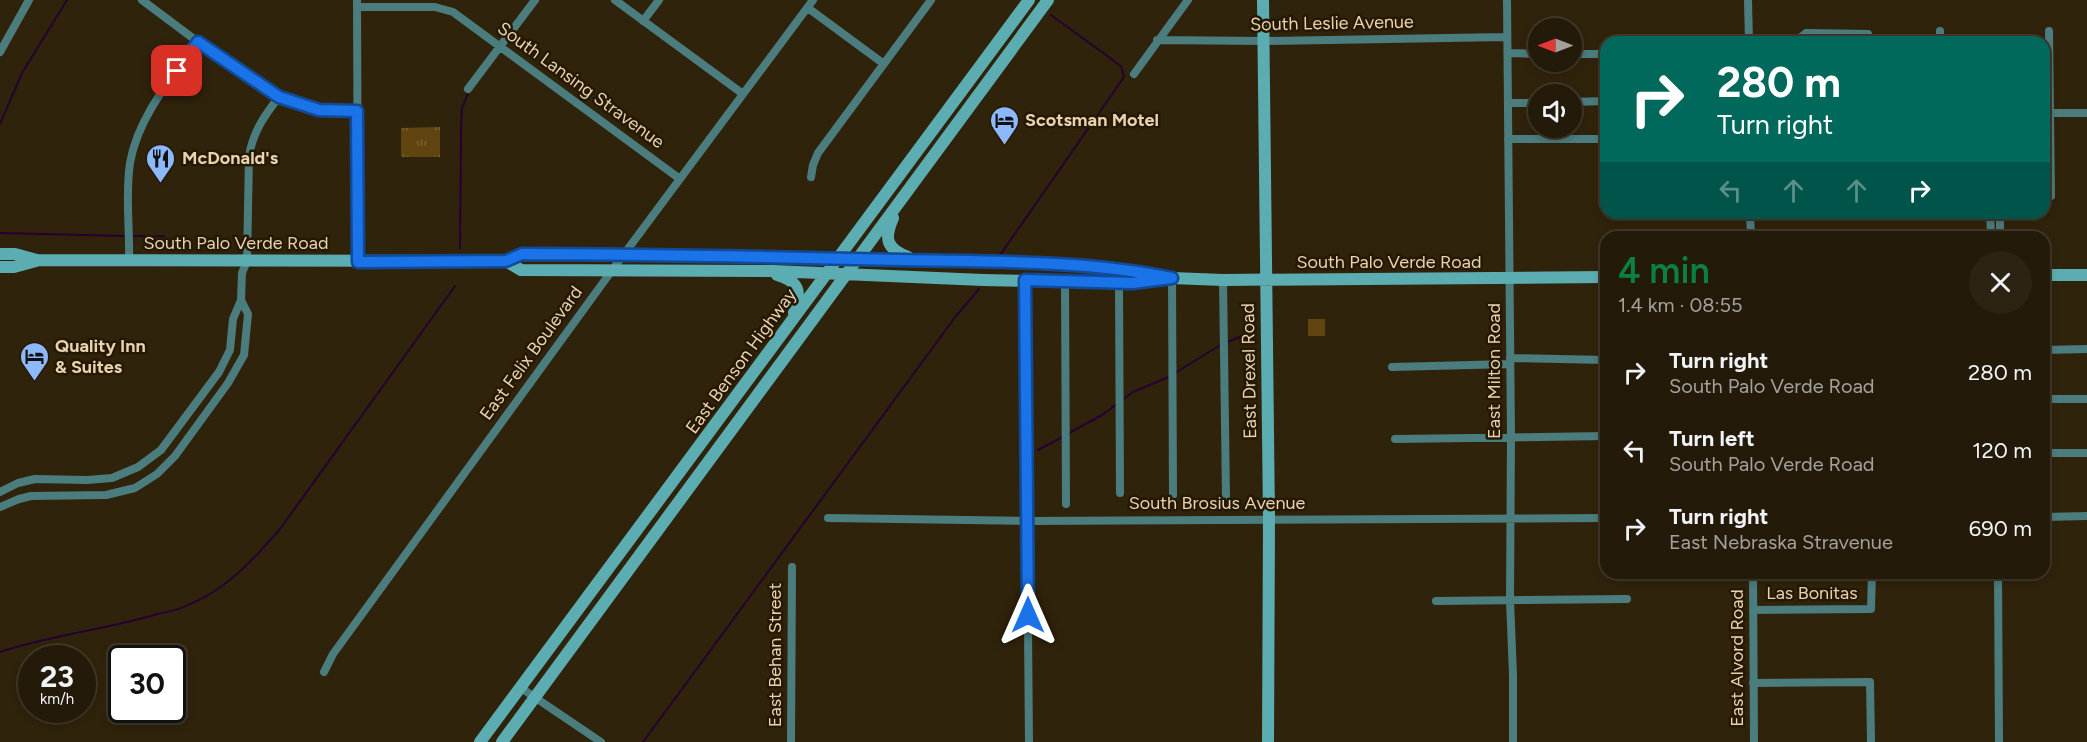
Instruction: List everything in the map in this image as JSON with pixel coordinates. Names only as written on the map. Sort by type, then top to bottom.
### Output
[{"type":"main road","name":"East Benson Highway","points":[[480,742],[1029,0]]},
{"type":"main road","name":"East Benson Highway","points":[[502,742],[1048,0]]},
{"type":"main road","name":"East Drexel Road","points":[[1263,0],[1269,519],[1268,742]]},
{"type":"main road","points":[[903,198],[888,230],[887,238],[890,246],[900,254],[915,260]]},
{"type":"main road","name":"South Palo Verde Road","points":[[0,254],[15,254],[37,260],[358,262],[506,261],[522,254],[838,257],[997,262],[1130,270],[1172,278]]},
{"type":"main road","name":"South Palo Verde Road","points":[[0,267],[14,267],[37,260]]},
{"type":"main road","name":"South Palo Verde Road","points":[[506,261],[521,270],[762,270],[1119,283],[1172,278],[1265,280],[1600,277]]},
{"type":"main road","points":[[762,270],[790,278],[797,288],[797,305],[790,323]]},
{"type":"main road","points":[[2050,275],[2087,275]]},
{"type":"main road","points":[[655,507],[669,516]]},
{"type":"street","points":[[0,52],[29,0]]},
{"type":"street","points":[[142,0],[198,42],[279,97],[319,110],[357,111]]},
{"type":"street","points":[[468,88],[535,0]]},
{"type":"street","points":[[615,0],[743,94]]},
{"type":"street","points":[[643,21],[659,0]]},
{"type":"street","points":[[811,177],[818,153],[931,0]]},
{"type":"street","points":[[1134,74],[1188,0]]},
{"type":"street","name":"East Milton Road","points":[[1507,0],[1511,437],[1510,600],[1513,742]]},
{"type":"street","points":[[1748,0],[1749,36]]},
{"type":"street","points":[[357,3],[358,262]]},
{"type":"street","name":"South Lansing Stravenue","points":[[357,3],[435,7],[453,12],[680,179]]},
{"type":"street","points":[[811,4],[884,64]]},
{"type":"street","name":"East Felix Boulevard","points":[[324,672],[333,654],[613,269],[811,4]]},
{"type":"street","points":[[1940,31],[1940,36]]},
{"type":"street","points":[[2049,31],[2049,36]]},
{"type":"street","points":[[1800,36],[1810,32],[1868,34]]},
{"type":"street","name":"South Leslie Avenue","points":[[1157,40],[1263,41],[1507,37]]},
{"type":"street","points":[[129,261],[130,171],[136,143],[156,100],[198,42]]},
{"type":"street","points":[[1508,53],[1528,54]]},
{"type":"street","points":[[1582,54],[1600,54]]},
{"type":"street","points":[[0,492],[18,483],[35,479],[112,478],[138,467],[161,450],[219,372],[230,350],[233,319],[241,300],[242,274],[247,261],[249,156],[252,139],[261,118],[279,97]]},
{"type":"street","points":[[1582,102],[1600,101]]},
{"type":"street","points":[[1508,103],[1528,103]]},
{"type":"street","points":[[2050,113],[2087,113]]},
{"type":"street","points":[[1508,139],[1600,139]]},
{"type":"street","points":[[2050,168],[2051,196]]},
{"type":"street","points":[[1172,278],[1173,495]]},
{"type":"street","points":[[1025,280],[1029,742]]},
{"type":"street","points":[[1223,280],[1226,497]]},
{"type":"street","points":[[1065,282],[1066,504]]},
{"type":"street","points":[[1119,283],[1120,493]]},
{"type":"street","points":[[0,507],[31,496],[106,495],[135,488],[157,474],[175,456],[220,395],[244,355],[248,314],[241,300]]},
{"type":"street","points":[[2050,350],[2087,349]]},
{"type":"street","points":[[1392,368],[1510,361],[1600,360]]},
{"type":"street","points":[[206,390],[220,395]]},
{"type":"street","points":[[2050,399],[2087,399]]},
{"type":"street","points":[[1395,439],[1600,436]]},
{"type":"street","points":[[2050,453],[2087,453]]},
{"type":"street","points":[[75,480],[75,496]]},
{"type":"street","points":[[2050,517],[2087,516]]},
{"type":"street","name":"South Brosius Avenue","points":[[828,518],[1600,519]]},
{"type":"street","name":"East Behan Street","points":[[791,742],[792,567]]},
{"type":"street","name":"East Alvord Road","points":[[1753,579],[1754,742]]},
{"type":"street","name":"Las Bonitas","points":[[1753,610],[1871,609],[1872,579]]},
{"type":"street","points":[[1998,579],[1999,742]]},
{"type":"street","points":[[1436,601],[1627,599]]},
{"type":"street","points":[[1753,683],[1870,682],[1870,742]]},
{"type":"street","points":[[521,688],[601,742]]},
{"type":"green space","points":[[440,127],[440,157],[401,157],[401,128]]},
{"type":"green space","points":[[1308,319],[1325,319],[1325,336],[1308,336]]},
{"type":"waterway","points":[[0,124],[22,73],[67,0]]},
{"type":"waterway","points":[[998,258],[1124,77],[1121,66],[1051,15]]},
{"type":"waterway","points":[[460,248],[462,108],[468,93]]},
{"type":"waterway","points":[[0,233],[125,236]]},
{"type":"waterway","points":[[131,236],[164,236]]},
{"type":"waterway","points":[[0,652],[177,610],[202,599],[227,582],[280,529],[455,286]]},
{"type":"waterway","points":[[643,742],[956,316],[979,289]]},
{"type":"waterway","points":[[1227,342],[1255,331]]},
{"type":"waterway","points":[[1175,373],[1222,344]]},
{"type":"waterway","points":[[1122,400],[1133,392],[1171,376]]},
{"type":"waterway","points":[[1069,433],[1102,415],[1118,403]]},
{"type":"waterway","points":[[1038,450],[1064,436]]},
{"type":"place","name":"Scotsman Motel","points":[[1004,146]]},
{"type":"place","name":"McDonald's","points":[[161,184]]},
{"type":"place","name":"Quality Inn & Suites","points":[[34,382]]},
{"type":"route","points":[[177,71],[198,42],[279,97],[319,110],[357,111],[358,262],[506,261],[522,254],[824,257],[997,262],[1130,270],[1172,278],[1132,283],[1025,280],[1028,615]]}]
